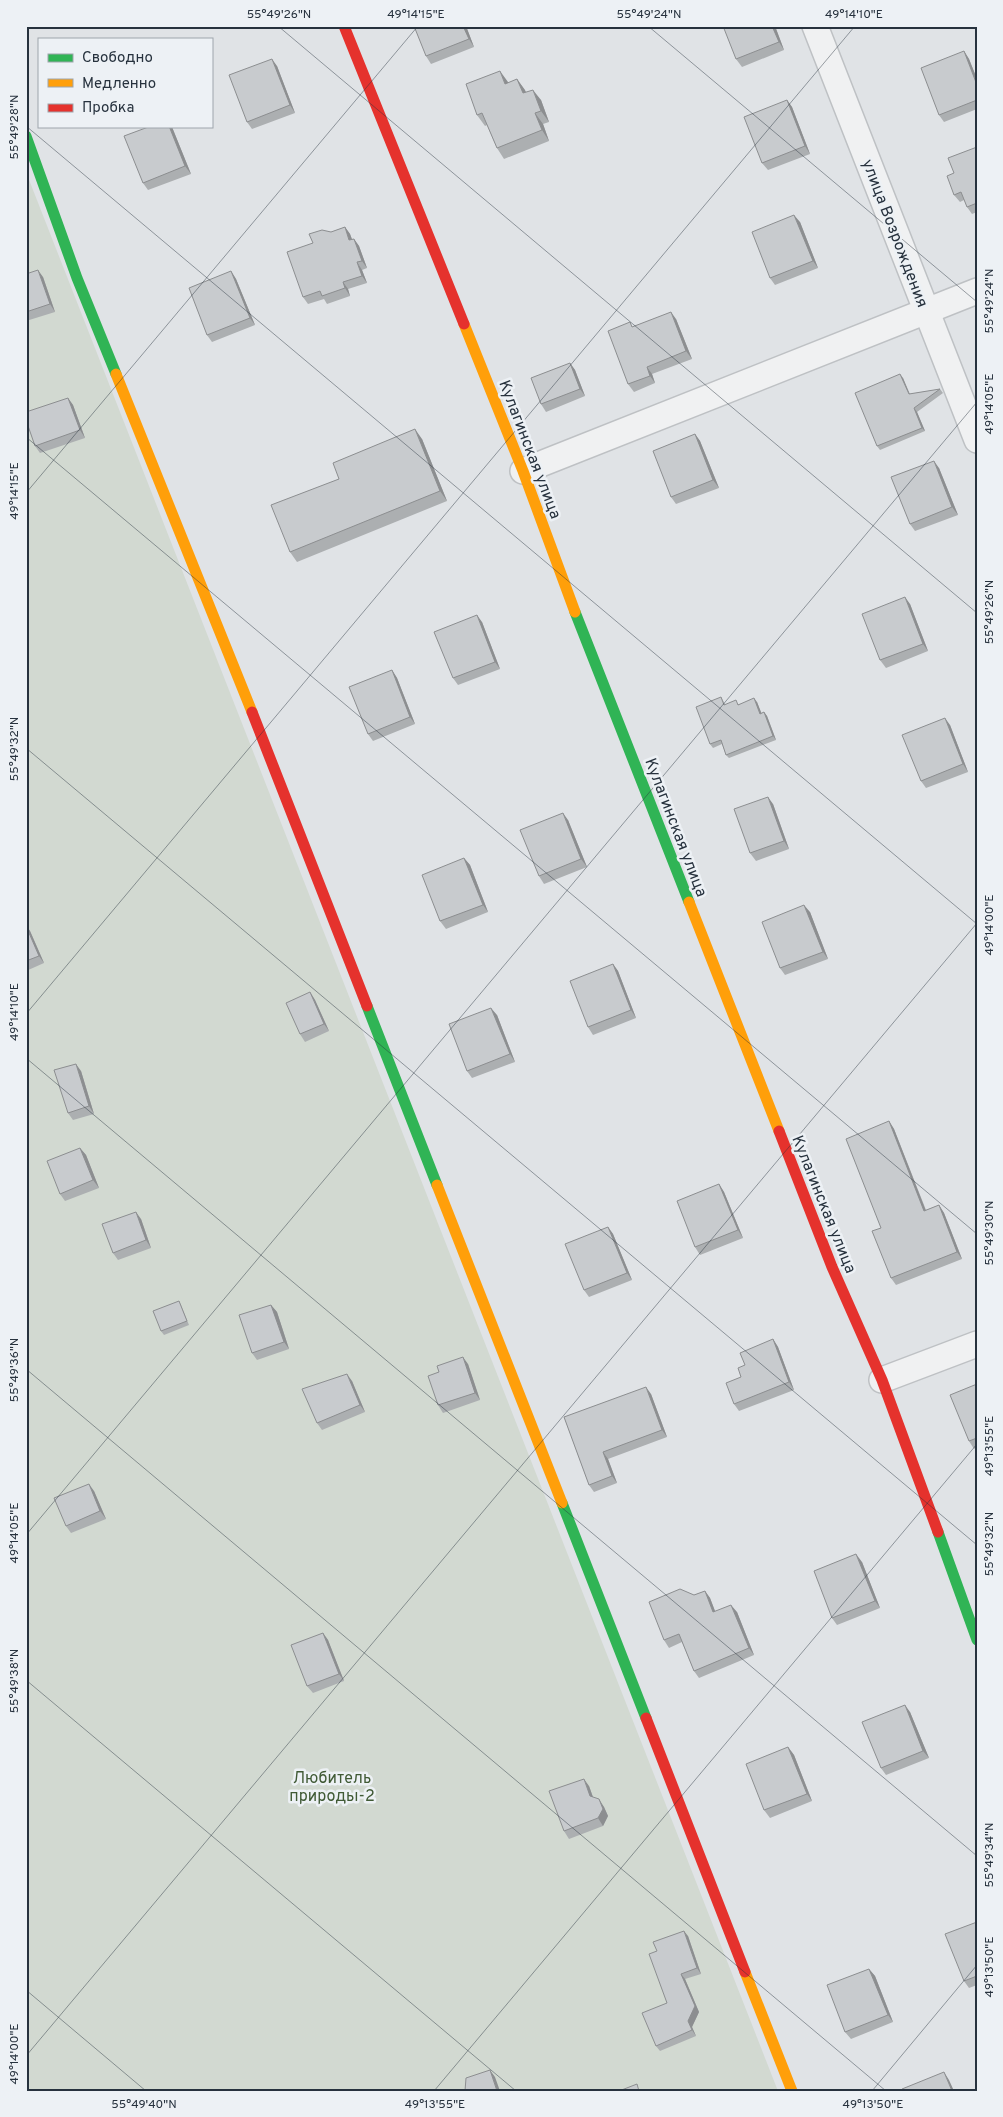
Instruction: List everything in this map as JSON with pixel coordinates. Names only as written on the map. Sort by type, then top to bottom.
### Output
[{"type":"street","name":"Кулагинская улица","points":[[344,26],[523,471],[556,564],[832,1266],[882,1380],[977,1640]]},
{"type":"street","name":"улица Возрождения","points":[[815,26],[977,440]]},
{"type":"street","points":[[26,136],[77,278],[242,688],[792,2091]]},
{"type":"street","points":[[523,471],[977,291]]},
{"type":"street","points":[[882,1380],[977,1344]]},
{"type":"green space","name":"Любитель природы-2","points":[[26,172],[778,2091],[26,2091]]},
{"type":"building","points":[[414,26],[463,26],[469,39],[426,56]]},
{"type":"building","points":[[723,26],[772,26],[779,42],[736,59]]},
{"type":"building","points":[[964,51],[977,85],[977,100],[939,115],[921,68]]},
{"type":"building","points":[[272,59],[290,105],[247,122],[229,75]]},
{"type":"building","points":[[500,71],[505,84],[517,79],[523,93],[533,90],[541,111],[535,113],[542,130],[497,148],[482,113],[477,115],[466,84]]},
{"type":"building","points":[[787,100],[805,146],[762,163],[744,117]]},
{"type":"building","points":[[146,128],[170,128],[185,166],[143,183],[124,136]]},
{"type":"building","points":[[977,147],[977,203],[967,207],[961,192],[954,195],[947,176],[954,173],[948,158]]},
{"type":"building","points":[[794,215],[813,261],[770,278],[752,232]]},
{"type":"building","points":[[345,227],[349,240],[354,239],[362,261],[357,262],[362,276],[343,282],[345,288],[322,296],[320,291],[303,297],[287,252],[313,243],[309,234],[322,230],[331,232]]},
{"type":"building","points":[[38,270],[50,304],[26,312],[26,274]]},
{"type":"building","points":[[231,271],[250,318],[207,335],[189,288]]},
{"type":"building","points":[[671,312],[686,351],[647,367],[650,376],[628,384],[608,331],[630,322],[632,327]]},
{"type":"building","points":[[570,363],[580,389],[541,404],[531,378]]},
{"type":"building","points":[[900,374],[909,394],[940,389],[914,408],[922,428],[877,446],[855,393]]},
{"type":"building","points":[[68,398],[80,430],[35,446],[26,420],[26,412]]},
{"type":"building","points":[[415,429],[440,491],[290,552],[271,505],[339,479],[333,463]]},
{"type":"building","points":[[695,434],[713,480],[671,497],[653,451]]},
{"type":"building","points":[[934,461],[952,507],[910,524],[891,477]]},
{"type":"building","points":[[905,597],[923,644],[880,660],[862,614]]},
{"type":"building","points":[[477,615],[495,662],[453,678],[434,632]]},
{"type":"building","points":[[392,670],[410,717],[368,734],[349,687]]},
{"type":"building","points":[[721,697],[724,705],[736,700],[738,705],[754,698],[760,714],[764,712],[773,736],[726,755],[721,740],[710,744],[696,707]]},
{"type":"building","points":[[945,718],[963,764],[921,781],[902,735]]},
{"type":"building","points":[[768,797],[784,841],[750,853],[734,809]]},
{"type":"building","points":[[563,813],[581,859],[539,876],[520,830]]},
{"type":"building","points":[[464,858],[483,905],[440,921],[422,875]]},
{"type":"building","points":[[804,905],[823,952],[780,968],[762,922]]},
{"type":"building","points":[[26,926],[39,956],[26,961]]},
{"type":"building","points":[[613,964],[631,1010],[588,1027],[570,981]]},
{"type":"building","points":[[310,992],[324,1024],[300,1034],[286,1003]]},
{"type":"building","points":[[491,1008],[510,1054],[467,1071],[449,1024]]},
{"type":"building","points":[[76,1064],[89,1106],[68,1113],[54,1070]]},
{"type":"building","points":[[889,1121],[924,1211],[939,1205],[957,1252],[891,1278],[872,1231],[881,1228],[846,1139]]},
{"type":"building","points":[[80,1148],[93,1180],[60,1194],[47,1161]]},
{"type":"building","points":[[719,1184],[738,1230],[695,1247],[677,1201]]},
{"type":"building","points":[[136,1212],[146,1240],[113,1253],[102,1224]]},
{"type":"building","points":[[608,1227],[627,1273],[584,1290],[565,1244]]},
{"type":"building","points":[[179,1301],[187,1321],[161,1331],[153,1311]]},
{"type":"building","points":[[271,1305],[284,1342],[252,1353],[239,1315]]},
{"type":"building","points":[[773,1339],[789,1382],[734,1404],[726,1383],[741,1377],[738,1368],[745,1365],[740,1353]]},
{"type":"building","points":[[463,1357],[475,1393],[438,1405],[428,1376],[439,1372],[437,1366]]},
{"type":"building","points":[[347,1374],[360,1405],[317,1423],[302,1389]]},
{"type":"building","points":[[977,1384],[977,1438],[969,1441],[950,1395]]},
{"type":"building","points":[[646,1387],[662,1430],[603,1452],[612,1476],[589,1485],[564,1417]]},
{"type":"building","points":[[89,1484],[100,1511],[66,1526],[54,1498]]},
{"type":"building","points":[[856,1554],[875,1601],[832,1618],[814,1571]]},
{"type":"building","points":[[680,1589],[694,1595],[705,1591],[713,1612],[731,1605],[749,1648],[694,1671],[679,1634],[664,1640],[649,1602]]},
{"type":"building","points":[[323,1633],[339,1674],[307,1686],[291,1645]]},
{"type":"building","points":[[905,1705],[923,1751],[881,1768],[862,1722]]},
{"type":"building","points":[[788,1747],[807,1794],[764,1810],[746,1764]]},
{"type":"building","points":[[584,1779],[590,1796],[599,1799],[603,1809],[598,1818],[564,1831],[549,1791]]},
{"type":"building","points":[[977,1922],[977,1976],[964,1981],[945,1934]]},
{"type":"building","points":[[684,1931],[697,1968],[681,1974],[695,2006],[688,2021],[692,2030],[656,2046],[642,2013],[667,2003],[649,1954],[657,1951],[653,1942]]},
{"type":"building","points":[[869,1969],[888,2015],[845,2032],[827,1985]]},
{"type":"building","points":[[490,2070],[497,2091],[465,2091],[466,2078]]},
{"type":"building","points":[[944,2072],[952,2091],[902,2091],[902,2089]]},
{"type":"building","points":[[637,2084],[639,2091],[619,2091]]},
{"type":"traffic: fast","points":[[26,136],[77,278],[116,374]]},
{"type":"traffic: fast","points":[[575,612],[689,902]]},
{"type":"traffic: fast","points":[[367,1006],[437,1185]]},
{"type":"traffic: fast","points":[[562,1503],[646,1718]]},
{"type":"traffic: fast","points":[[938,1532],[977,1640]]},
{"type":"traffic: slow","points":[[464,324],[523,471],[575,612]]},
{"type":"traffic: slow","points":[[116,374],[252,712]]},
{"type":"traffic: slow","points":[[689,902],[779,1131]]},
{"type":"traffic: slow","points":[[437,1185],[562,1503]]},
{"type":"traffic: slow","points":[[745,1972],[792,2091]]},
{"type":"traffic: jam","points":[[344,26],[464,324]]},
{"type":"traffic: jam","points":[[252,712],[367,1006]]},
{"type":"traffic: jam","points":[[779,1131],[832,1267],[882,1380],[938,1532]]},
{"type":"traffic: jam","points":[[646,1718],[745,1972]]}]
